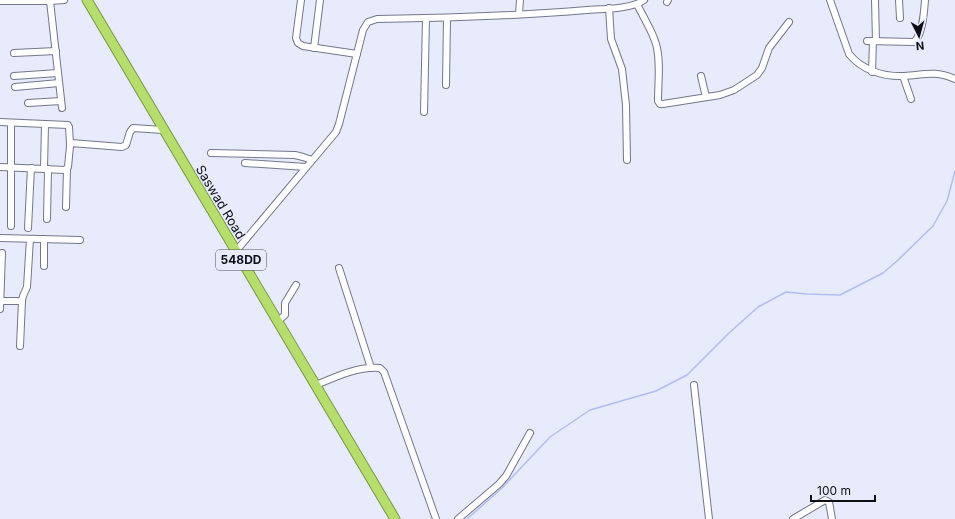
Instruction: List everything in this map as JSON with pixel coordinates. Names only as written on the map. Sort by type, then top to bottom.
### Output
[{"type":"highway","name":"Saswad Road","points":[[88,0],[163,130],[395,519]]},
{"type":"street","points":[[0,1],[64,0]]},
{"type":"street","points":[[301,0],[296,38],[298,43],[302,46],[357,54]]},
{"type":"street","points":[[314,48],[320,0]]},
{"type":"street","points":[[519,14],[520,0]]},
{"type":"street","points":[[236,251],[332,138],[338,128],[363,30],[368,22],[377,19],[447,18],[609,8],[637,4],[644,0]]},
{"type":"street","points":[[830,0],[849,54],[854,61],[872,72],[903,76],[930,73],[942,74],[955,79]]},
{"type":"street","points":[[872,72],[872,41],[875,0]]},
{"type":"street","points":[[899,0],[900,18]]},
{"type":"street","points":[[872,41],[910,43],[917,40],[923,20],[925,0]]},
{"type":"street","points":[[28,103],[62,104],[50,1]]},
{"type":"street","points":[[637,4],[657,46],[658,101],[660,104],[669,104],[720,95],[734,90],[756,76],[762,68],[771,45],[789,22]]},
{"type":"street","points":[[609,8],[610,39],[622,69],[626,105],[627,160]]},
{"type":"street","points":[[424,112],[426,18]]},
{"type":"street","points":[[446,85],[447,18]]},
{"type":"street","points":[[14,53],[56,52]]},
{"type":"street","points":[[14,76],[58,73]]},
{"type":"street","points":[[701,76],[706,97]]},
{"type":"street","points":[[903,76],[911,99]]},
{"type":"street","points":[[15,87],[59,84]]},
{"type":"street","points":[[0,122],[68,125],[70,144],[67,169],[66,207]]},
{"type":"street","points":[[11,123],[10,167],[12,226]]},
{"type":"street","points":[[45,124],[47,219]]},
{"type":"street","points":[[70,144],[75,143],[122,147],[126,145],[130,132],[133,128],[163,130]]},
{"type":"street","points":[[211,153],[295,155],[303,156],[312,160]]},
{"type":"street","points":[[246,163],[306,167]]},
{"type":"street","points":[[0,167],[67,169]]},
{"type":"street","points":[[28,228],[31,168]]},
{"type":"street","points":[[0,238],[80,240]]},
{"type":"street","points":[[20,346],[22,301],[27,287],[30,239]]},
{"type":"street","points":[[44,239],[44,266]]},
{"type":"street","points":[[0,309],[2,253]]},
{"type":"street","points":[[339,268],[371,368]]},
{"type":"street","points":[[278,321],[285,315],[286,303],[296,285]]},
{"type":"street","points":[[0,301],[22,301]]},
{"type":"street","points":[[316,385],[340,376],[371,368],[380,368],[384,372],[436,519]]},
{"type":"street","points":[[694,385],[709,519]]},
{"type":"street","points":[[458,519],[503,480],[530,433]]},
{"type":"street","points":[[794,519],[825,500],[829,502],[832,519]]},
{"type":"waterway","points":[[467,519],[503,487],[550,437],[590,410],[656,391],[687,375],[729,333],[758,307],[786,292],[840,295],[883,273],[933,226],[947,201],[955,171]]}]
